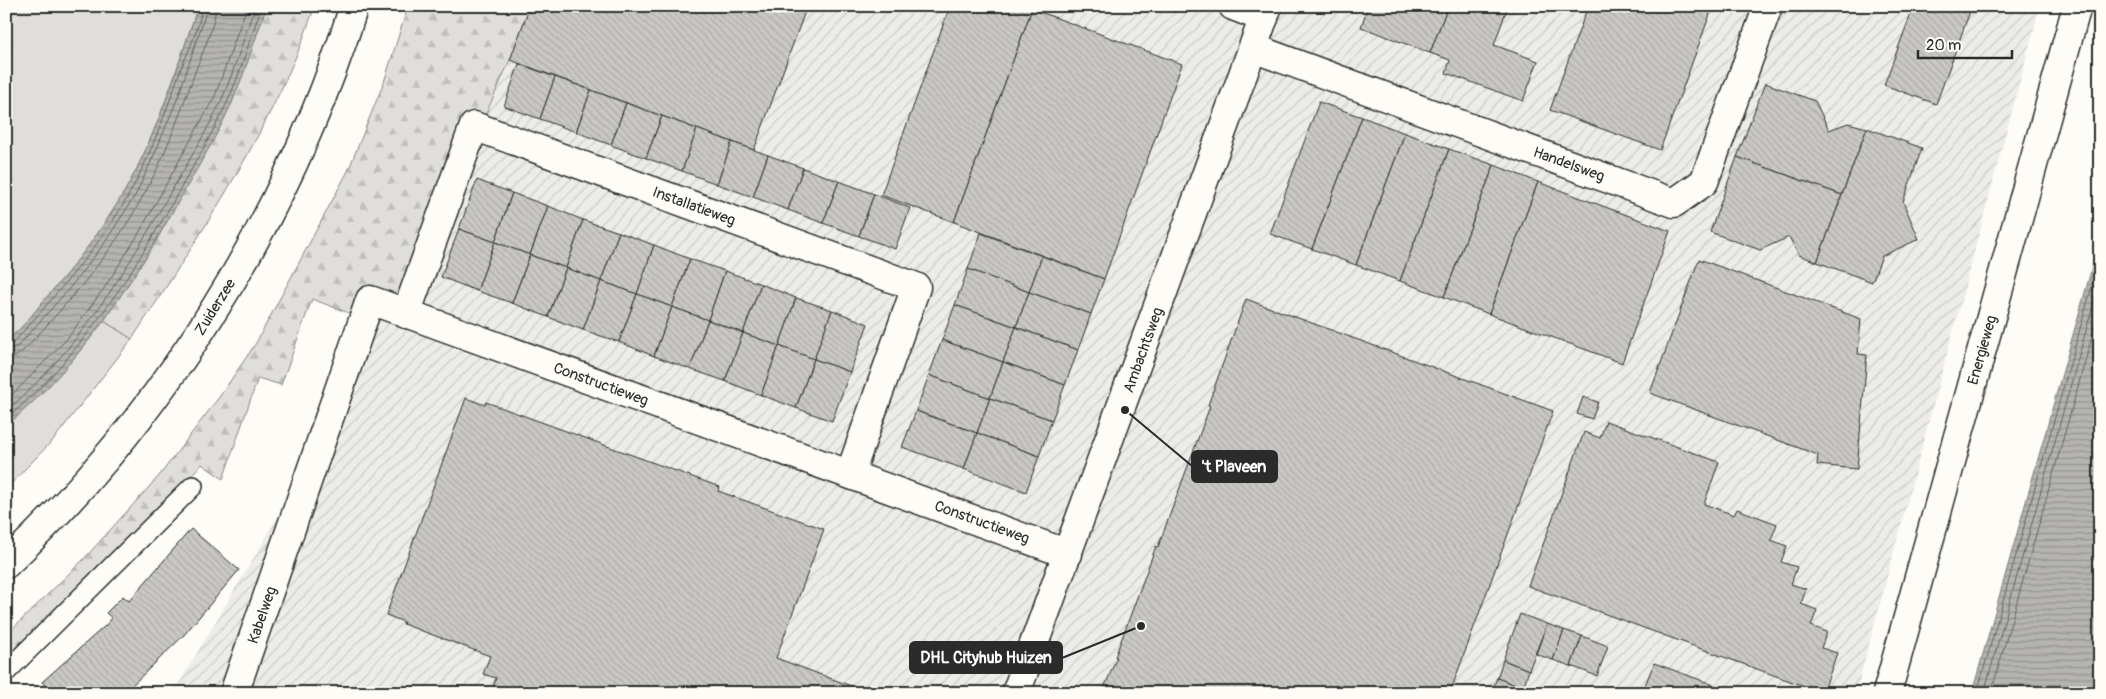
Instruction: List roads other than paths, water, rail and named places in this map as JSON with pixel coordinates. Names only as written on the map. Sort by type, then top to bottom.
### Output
[{"type":"street","name":"Zuiderzee","points":[[6,564],[44,528],[118,445],[208,320],[242,263],[300,151],[330,76],[354,6]]},
{"type":"street","points":[[1233,6],[1266,12]]},
{"type":"street","name":"Handelsweg","points":[[1253,48],[1674,203],[1704,182],[1768,6]]},
{"type":"street","name":"Energieweg","points":[[1887,693],[2077,6]]},
{"type":"street","name":"Ambachtsweg","points":[[1016,693],[1266,12]]},
{"type":"street","name":"Installatieweg","points":[[406,314],[474,126],[916,287],[850,474]]},
{"type":"street","name":"Constructieweg","points":[[289,537],[370,300],[1068,554]]},
{"type":"street","name":"Kabelweg","points":[[234,693],[289,537]]},
{"type":"lane","points":[[6,672],[193,486]]},
{"type":"water","points":[[198,6],[267,6],[242,78],[227,114],[146,256],[105,317],[59,375],[6,426],[6,340],[27,321],[78,260],[126,189],[148,146],[175,76]]},
{"type":"water","points":[[2100,239],[2100,693],[1972,693]]},
{"type":"place","name":"'t Plaveen","points":[[1125,410]]},
{"type":"place","name":"DHL Cityhub Huizen","points":[[1141,626]]}]
